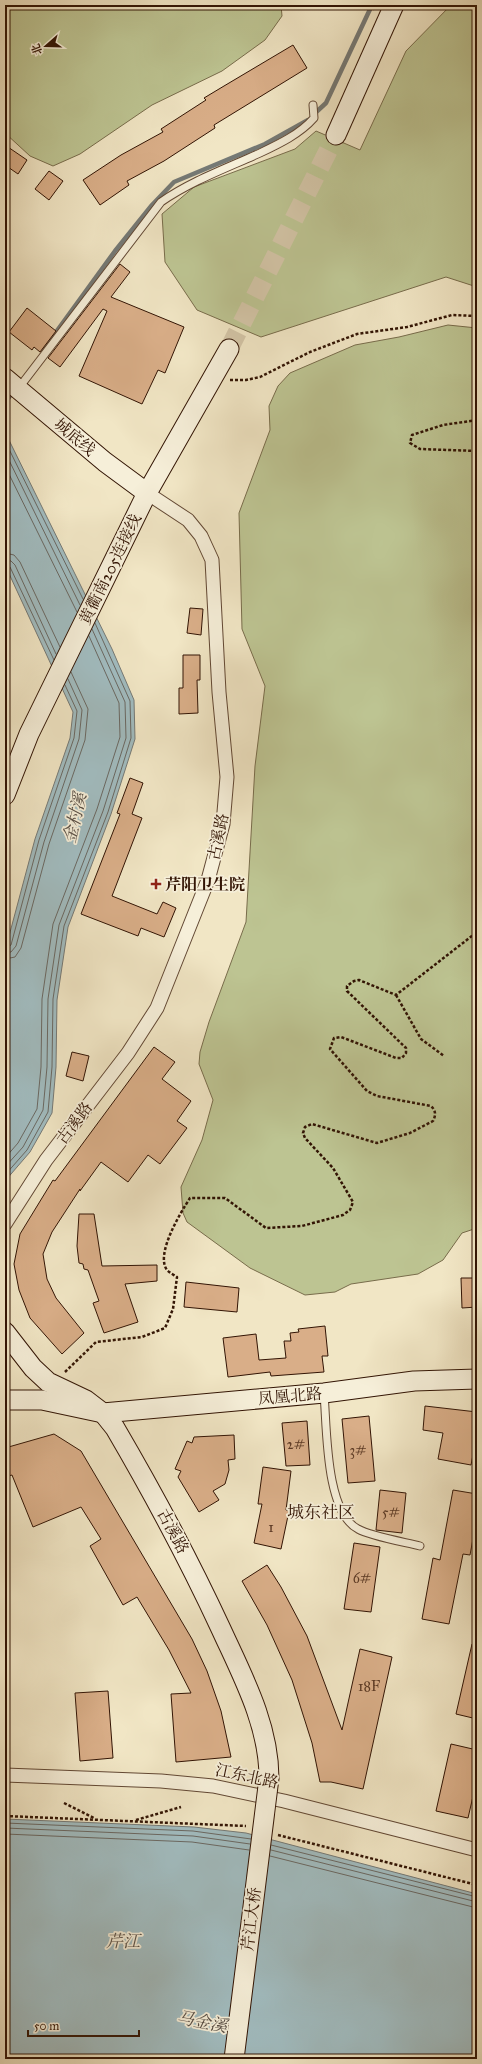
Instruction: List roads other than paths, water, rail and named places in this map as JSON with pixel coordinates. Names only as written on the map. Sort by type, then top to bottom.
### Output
[{"type":"main road","points":[[336,136],[394,5]]},
{"type":"main road","name":"黄衢南205连接线","points":[[5,795],[39,712],[146,493],[229,349]]},
{"type":"main road","name":"城底线","points":[[12,383],[105,462],[146,493]]},
{"type":"main road","name":"古溪路","points":[[5,1332],[33,1368],[52,1385],[86,1400],[103,1413],[115,1428],[190,1563],[251,1694],[266,1745],[268,1778]]},
{"type":"main road","name":"凤凰北路","points":[[5,1400],[42,1400],[103,1413],[324,1394],[414,1381],[477,1379]]},
{"type":"main road","name":"芹江大桥","points":[[234,2059],[268,1778]]},
{"type":"street","name":"古溪路","points":[[5,1224],[46,1160],[128,1053],[157,1008],[208,880],[223,824],[227,777],[219,692],[212,560],[202,536],[188,520],[146,493]]},
{"type":"street","name":"江东北路","points":[[5,1775],[161,1781],[213,1786],[284,1801],[477,1850]]},
{"type":"lane","points":[[12,383],[161,202],[187,186],[276,145],[293,135],[308,125],[314,118],[313,105]]},
{"type":"lane","points":[[324,1394],[330,1476],[335,1493],[350,1523],[358,1530],[420,1546]]},
{"type":"water","name":"金村溪","points":[[5,432],[112,649],[134,700],[135,739],[111,814],[68,927],[57,1000],[56,1067],[52,1113],[30,1152],[5,1181],[5,951],[35,839],[70,738],[73,712],[5,565]]},
{"type":"water","name":"芹江","points":[[5,1819],[194,1827],[246,1833],[477,1894],[477,2059],[5,2059]]},
{"type":"waterway","points":[[313,115],[326,103],[372,5]]},
{"type":"waterway","points":[[43,350],[115,251],[152,205],[174,182],[265,144],[308,120]]},
{"type":"waterway","points":[[5,403],[14,390]]},
{"type":"tunnel","points":[[229,349],[336,135]]},
{"type":"place","name":"芹阳卫生院","points":[[156,884]]},
{"type":"district","name":"城东社区","points":[[321,1512]]},
{"type":"water label","name":"马金溪","points":[[202,2022]]}]
